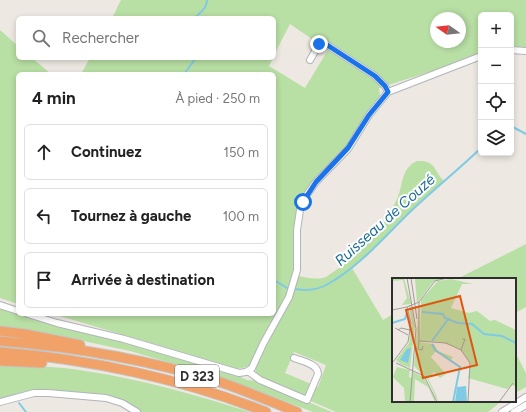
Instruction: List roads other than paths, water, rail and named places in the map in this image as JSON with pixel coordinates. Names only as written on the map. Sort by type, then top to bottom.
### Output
[{"type":"highway","points":[[0,331],[77,344],[94,352]]},
{"type":"highway","name":"D 323","points":[[0,341],[94,352],[157,365],[221,383],[297,412]]},
{"type":"highway","name":"D 323","points":[[0,352],[94,364],[157,378],[219,396],[266,412]]},
{"type":"highway","points":[[0,361],[79,366],[94,364]]},
{"type":"street","points":[[310,60],[321,41],[375,76],[385,86],[388,92]]},
{"type":"street","points":[[514,50],[526,51]]},
{"type":"street","points":[[34,316],[57,323],[137,342],[239,373],[248,371],[253,365],[294,285],[298,265],[296,230],[300,210],[303,202],[316,182],[348,148],[369,115],[388,92],[478,57]]},
{"type":"street","points":[[0,305],[16,310]]},
{"type":"street","points":[[248,371],[260,380],[307,400],[318,374],[318,370],[314,366],[294,358]]},
{"type":"street","points":[[0,402],[34,393],[48,393],[106,398],[122,403],[137,412]]},
{"type":"street","points":[[502,412],[526,397]]},
{"type":"street","points":[[514,412],[526,405]]},
{"type":"waterway","points":[[197,16],[205,8],[207,0]]},
{"type":"waterway","points":[[186,72],[194,60]]},
{"type":"waterway","name":"Ruisseau de Couzé","points":[[514,128],[526,134]]},
{"type":"waterway","name":"Ruisseau de Couzé","points":[[295,289],[308,290],[320,288],[351,269],[419,204],[478,151]]},
{"type":"waterway","name":"Ruisseau de Couzé","points":[[276,281],[287,288],[290,288]]},
{"type":"waterway","points":[[19,403],[26,412]]}]
